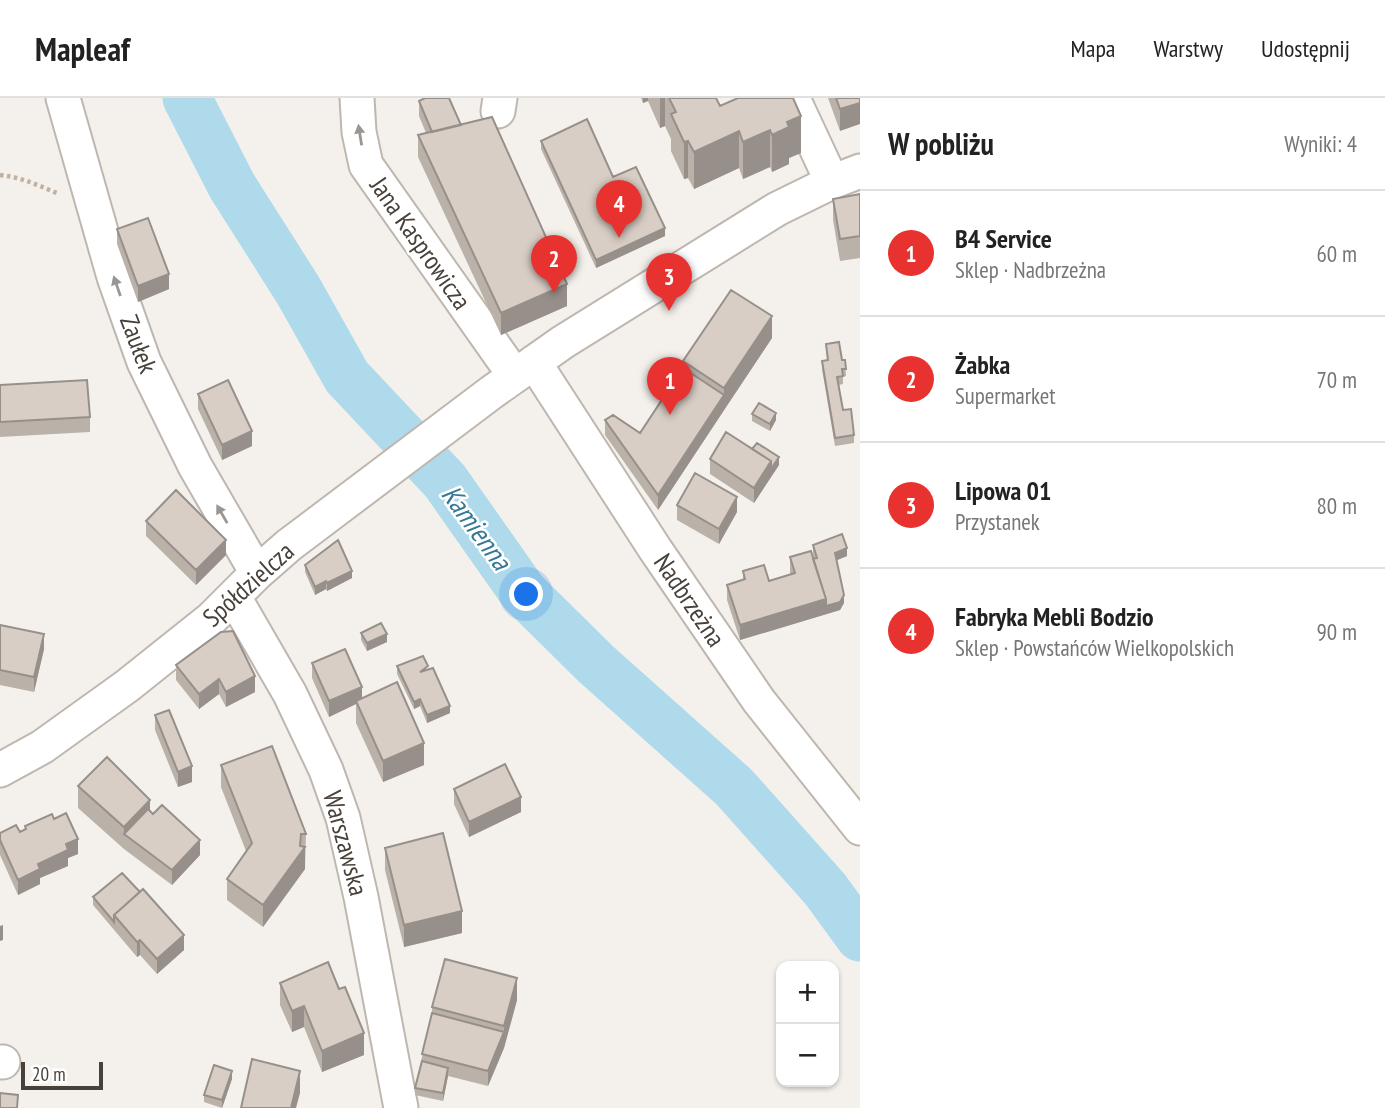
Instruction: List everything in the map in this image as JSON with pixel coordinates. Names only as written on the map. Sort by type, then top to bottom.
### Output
[{"type":"street","name":"Zaułek","points":[[63,98],[114,277],[144,362],[195,466],[257,573]]},
{"type":"street","name":"Jana Kasprowicza","points":[[357,98],[359,132],[366,165],[514,377]]},
{"type":"street","points":[[782,98],[797,107],[849,177]]},
{"type":"street","name":"Spółdzielcza","points":[[0,770],[42,747],[127,686],[211,619],[289,545],[563,342],[777,209],[849,177]]},
{"type":"street","name":"Nadbrzeżna","points":[[514,377],[655,549],[759,702],[860,828]]},
{"type":"street","name":"Warszawska","points":[[234,597],[290,694],[326,770],[343,818],[361,897],[395,1100]]},
{"type":"path","points":[[0,175],[36,184],[95,210]]},
{"type":"building","points":[[425,98],[449,98],[461,125],[432,132],[419,101]]},
{"type":"building","points":[[669,98],[716,98],[720,106],[738,98],[793,98],[801,116],[787,122],[789,127],[772,135],[770,130],[743,142],[739,131],[694,152],[688,141],[684,142],[671,114],[676,112]]},
{"type":"building","points":[[836,98],[860,98],[860,103],[840,109]]},
{"type":"building","points":[[492,117],[567,284],[501,313],[418,135]]},
{"type":"building","points":[[587,119],[613,177],[636,167],[665,228],[596,260],[541,141]]},
{"type":"building","points":[[860,194],[860,236],[840,239],[833,199]]},
{"type":"building","points":[[148,218],[169,274],[138,286],[117,229]]},
{"type":"building","points":[[731,290],[772,316],[724,388],[683,361]]},
{"type":"building","points":[[839,342],[846,369],[842,369],[843,376],[837,377],[843,410],[851,409],[854,435],[835,438],[822,361],[828,360],[826,344]]},
{"type":"building","points":[[683,368],[724,395],[658,495],[605,420],[613,415],[640,433]]},
{"type":"building","points":[[87,380],[90,417],[0,422],[0,385]]},
{"type":"building","points":[[228,380],[252,431],[222,445],[198,394]]},
{"type":"building","points":[[759,403],[776,413],[770,424],[752,414]]},
{"type":"building","points":[[726,432],[771,461],[754,488],[710,459]]},
{"type":"building","points":[[757,443],[779,457],[771,469],[771,461],[752,449]]},
{"type":"building","points":[[695,473],[737,497],[719,529],[677,505]]},
{"type":"building","points":[[176,490],[226,540],[196,570],[146,521]]},
{"type":"building","points":[[842,534],[847,548],[835,553],[844,595],[840,602],[826,606],[813,559],[817,558],[813,545]]},
{"type":"building","points":[[338,540],[352,571],[315,587],[305,565]]},
{"type":"building","points":[[811,551],[826,599],[740,625],[727,585],[745,579],[743,571],[764,565],[769,581],[795,573],[790,557]]},
{"type":"building","points":[[381,623],[387,634],[367,643],[361,633]]},
{"type":"building","points":[[0,625],[44,634],[34,677],[0,670]]},
{"type":"building","points":[[233,631],[255,676],[226,692],[219,679],[199,694],[176,665],[221,632]]},
{"type":"building","points":[[345,649],[362,687],[329,701],[312,663]]},
{"type":"building","points":[[423,656],[428,666],[420,672],[433,668],[450,706],[427,715],[420,699],[414,702],[397,666]]},
{"type":"building","points":[[397,682],[424,743],[383,761],[356,701]]},
{"type":"building","points":[[169,710],[192,766],[178,772],[155,715]]},
{"type":"building","points":[[272,746],[306,834],[301,834],[300,846],[305,847],[263,905],[227,879],[252,843],[221,765]]},
{"type":"building","points":[[107,757],[150,800],[124,827],[78,786]]},
{"type":"building","points":[[505,764],[521,797],[469,822],[454,789]]},
{"type":"building","points":[[162,805],[200,840],[172,870],[124,834],[148,809],[153,814]]},
{"type":"building","points":[[66,813],[78,839],[66,844],[68,850],[38,864],[40,869],[18,880],[0,840],[0,833],[16,825],[20,832],[26,829],[25,826],[52,814],[54,819]]},
{"type":"building","points":[[443,833],[462,911],[404,925],[385,848]]},
{"type":"building","points":[[122,873],[140,892],[114,915],[114,922],[93,897]]},
{"type":"building","points":[[143,889],[184,935],[157,959],[140,940],[137,942],[114,915]]},
{"type":"building","points":[[445,959],[517,978],[504,1026],[432,1007]]},
{"type":"building","points":[[328,962],[339,989],[345,987],[364,1033],[322,1051],[304,1006],[292,1011],[280,983]]},
{"type":"building","points":[[432,1013],[504,1032],[488,1071],[422,1054]]},
{"type":"building","points":[[252,1059],[300,1071],[291,1108],[241,1108]]},
{"type":"building","points":[[422,1061],[448,1068],[443,1093],[415,1088]]},
{"type":"building","points":[[214,1065],[232,1071],[222,1100],[204,1095]]},
{"type":"building","points":[[0,1093],[18,1095],[17,1108],[0,1108]]},
{"type":"waterway","name":"Kamienna","points":[[187,98],[232,186],[298,290],[347,377],[445,481],[523,592],[596,664],[734,787],[825,889],[860,937]]},
{"type":"place","name":"Fabryka Mebli Bodzio","points":[[619,238]]},
{"type":"place","name":"Żabka","points":[[554,293]]},
{"type":"place","name":"Lipowa 01","points":[[669,311]]},
{"type":"place","name":"B4 Service","points":[[670,415]]}]
